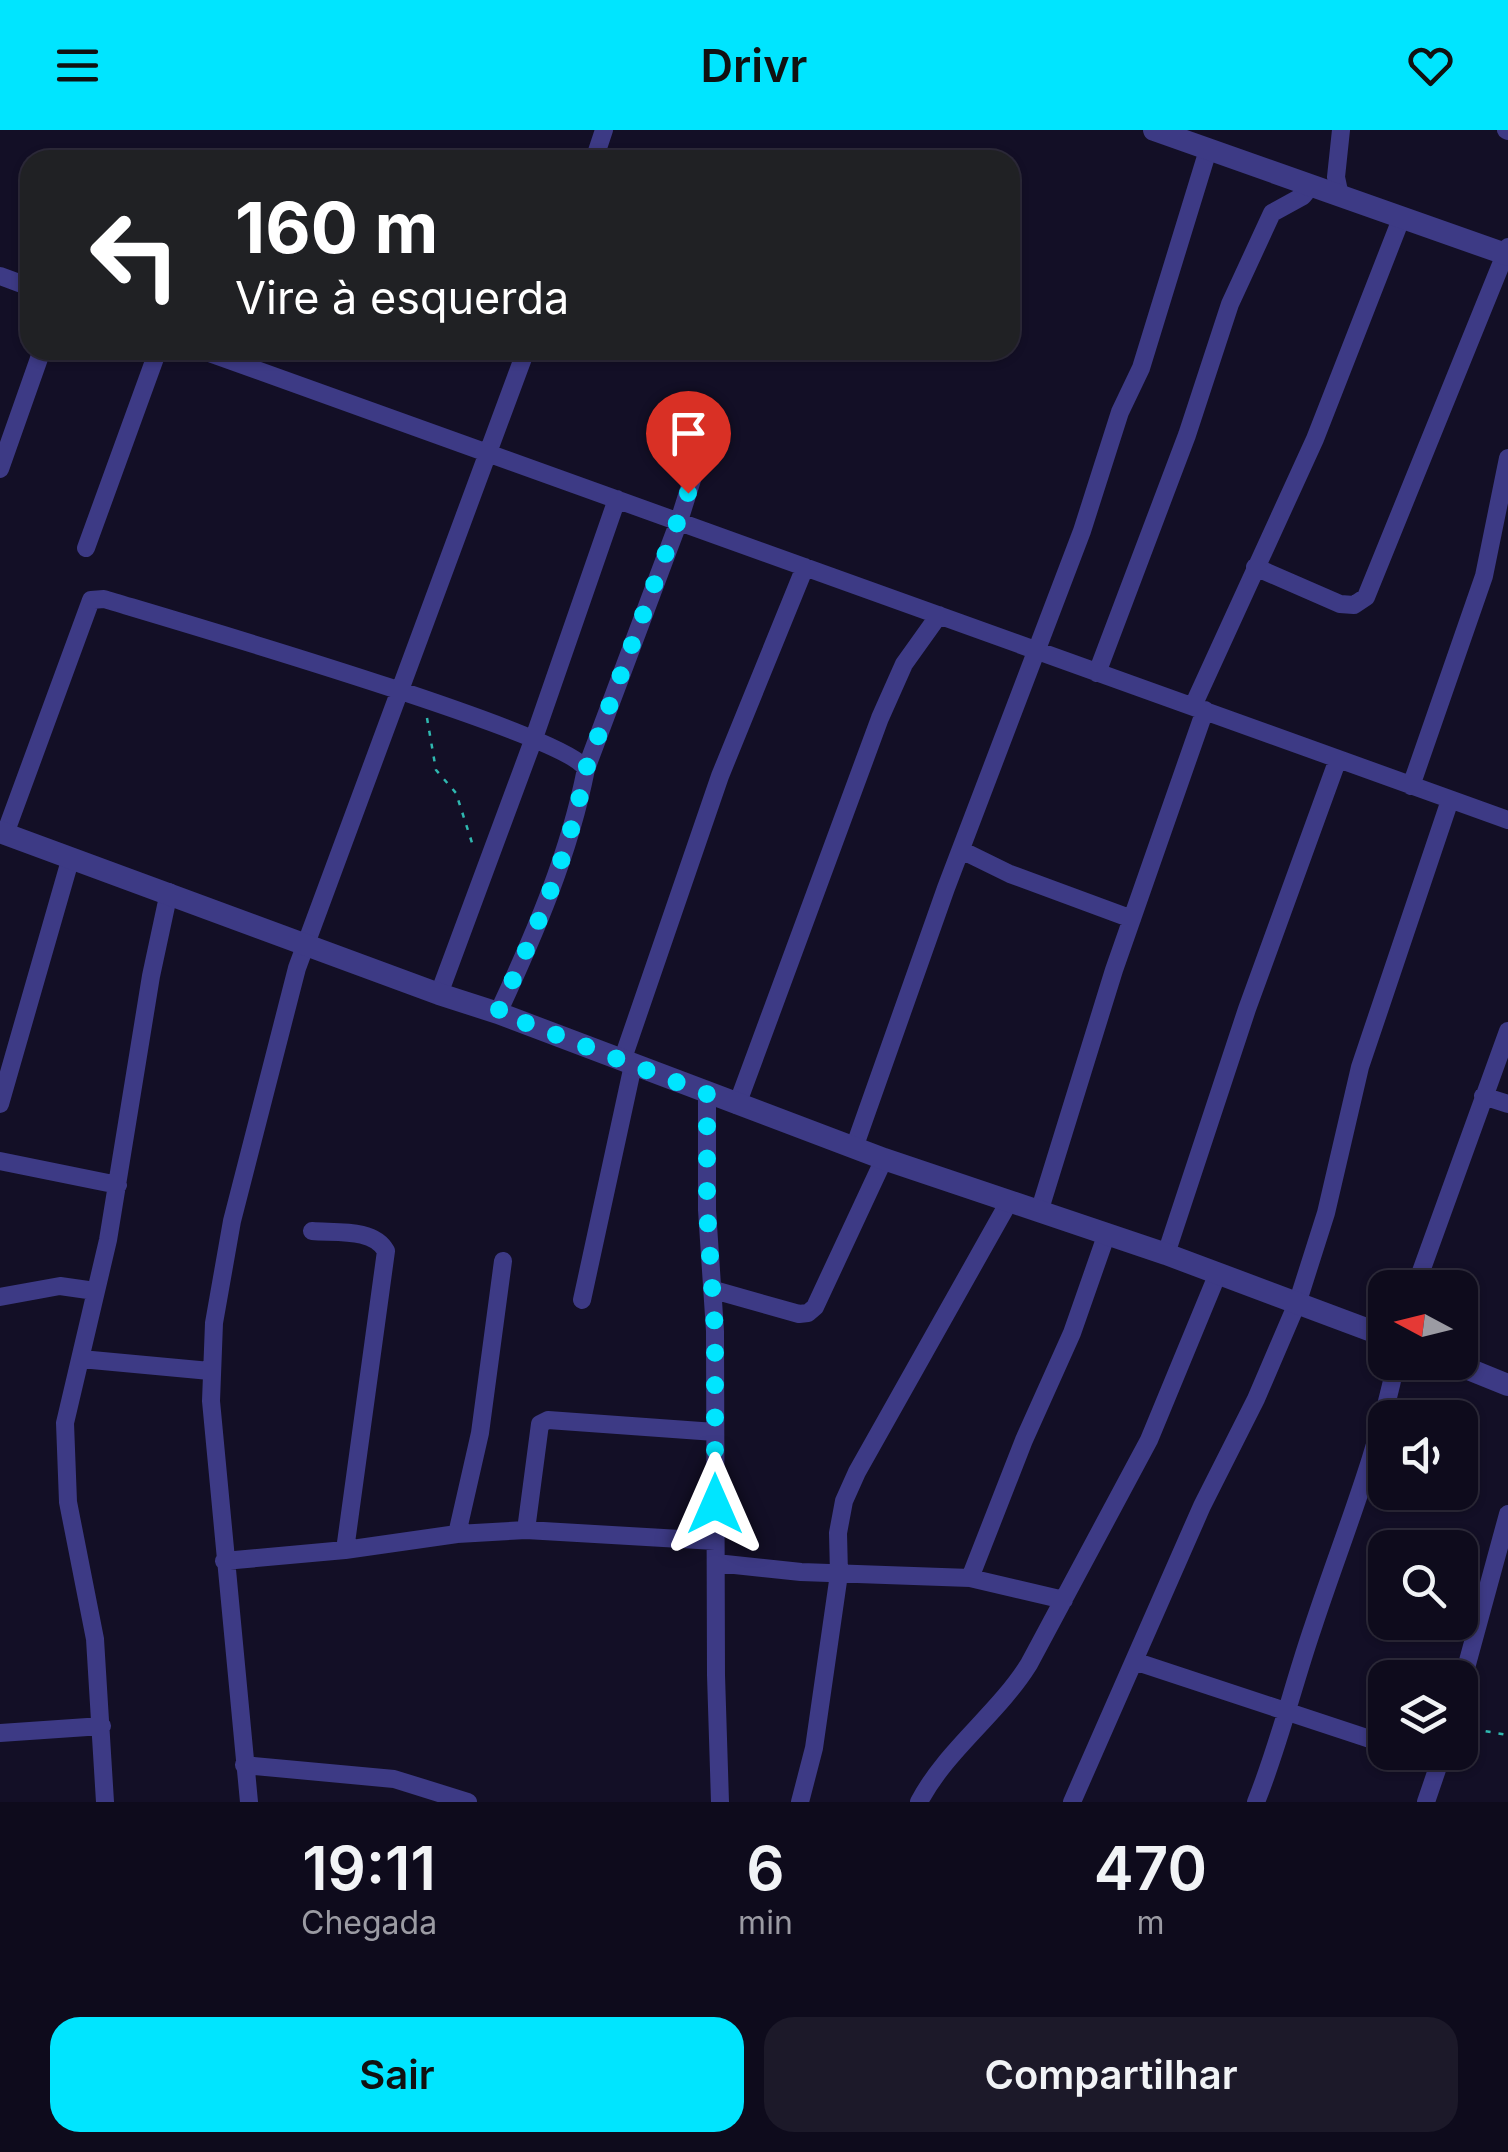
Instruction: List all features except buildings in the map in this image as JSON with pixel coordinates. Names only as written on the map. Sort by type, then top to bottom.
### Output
[{"type":"street","points":[[1154,130],[1401,219],[1507,252],[1366,597],[1354,604],[1340,604],[1254,567]]},
{"type":"street","points":[[1340,196],[1336,177],[1341,130]]},
{"type":"street","points":[[854,1148],[1082,531],[1120,412],[1140,368],[1208,150]]},
{"type":"street","points":[[1097,673],[1186,435],[1230,304],[1272,214],[1303,196],[1311,186]]},
{"type":"street","points":[[1040,1210],[1200,708],[1254,567],[1315,439],[1401,219]]},
{"type":"street","points":[[0,470],[38,360]]},
{"type":"street","points":[[86,548],[154,360]]},
{"type":"street","points":[[229,360],[1508,820]]},
{"type":"street","points":[[249,1802],[212,1440],[210,1371],[214,1324],[232,1221],[284,1010],[306,944],[522,360]]},
{"type":"street","points":[[498,1012],[543,916],[579,806],[586,769],[679,521],[712,416]]},
{"type":"street","points":[[1410,786],[1500,549],[1508,458]]},
{"type":"street","points":[[439,994],[617,498]]},
{"type":"street","points":[[582,1300],[627,1063],[720,776],[806,566]]},
{"type":"street","points":[[586,769],[581,760],[534,738],[402,692],[104,599],[91,600],[3,832],[439,994],[498,1012],[854,1148],[1166,1254],[1368,1329]]},
{"type":"street","points":[[737,1105],[880,718],[904,664],[939,615]]},
{"type":"street","points":[[1166,1254],[1247,1009],[1338,759]]},
{"type":"street","points":[[1072,1802],[1202,1506],[1256,1399],[1298,1301],[1326,1213],[1360,1067],[1450,800]]},
{"type":"street","points":[[961,850],[1010,874],[1132,919]]},
{"type":"street","points":[[0,1104],[70,857]]},
{"type":"street","points":[[105,1802],[93,1624],[68,1502],[65,1423],[118,1185],[150,976],[169,892]]},
{"type":"street","points":[[1422,1270],[1508,1031]]},
{"type":"street","points":[[707,1094],[707,1210],[714,1290],[720,1802]]},
{"type":"street","points":[[1483,1096],[1508,1104]]},
{"type":"street","points":[[714,1290],[799,1314],[808,1313],[884,1158]]},
{"type":"street","points":[[0,1160],[118,1185]]},
{"type":"street","points":[[800,1802],[814,1748],[839,1574],[838,1533],[844,1500],[1010,1200]]},
{"type":"street","points":[[312,1231],[370,1236],[381,1241],[386,1251],[345,1550]]},
{"type":"street","points":[[970,1578],[1082,1308],[1107,1234]]},
{"type":"street","points":[[457,1534],[480,1432],[503,1261]]},
{"type":"street","points":[[919,1802],[934,1776],[1012,1692],[1064,1600],[1149,1440],[1218,1273]]},
{"type":"street","points":[[0,1298],[60,1286],[95,1291]]},
{"type":"street","points":[[81,1358],[210,1371]]},
{"type":"street","points":[[1478,1373],[1508,1385]]},
{"type":"street","points":[[1256,1802],[1276,1752],[1369,1466],[1391,1380]]},
{"type":"street","points":[[526,1530],[540,1424],[548,1420],[715,1432]]},
{"type":"street","points":[[1468,1660],[1508,1514]]},
{"type":"street","points":[[224,1561],[345,1550],[457,1534],[526,1530],[715,1541]]},
{"type":"street","points":[[716,1563],[839,1574],[970,1578],[1064,1600]]},
{"type":"street","points":[[1134,1661],[1368,1739]]},
{"type":"street","points":[[0,1732],[102,1726]]},
{"type":"street","points":[[244,1765],[394,1779],[468,1802]]},
{"type":"street","points":[[1426,1802],[1437,1770]]},
{"type":"path","points":[[423,700],[436,770],[456,792],[482,879]]},
{"type":"path","points":[[1478,1729],[1508,1735]]},
{"type":"route","points":[[688,493],[586,769],[579,806],[543,916],[498,1012],[707,1094],[707,1210],[715,1331],[715,1504]]}]
